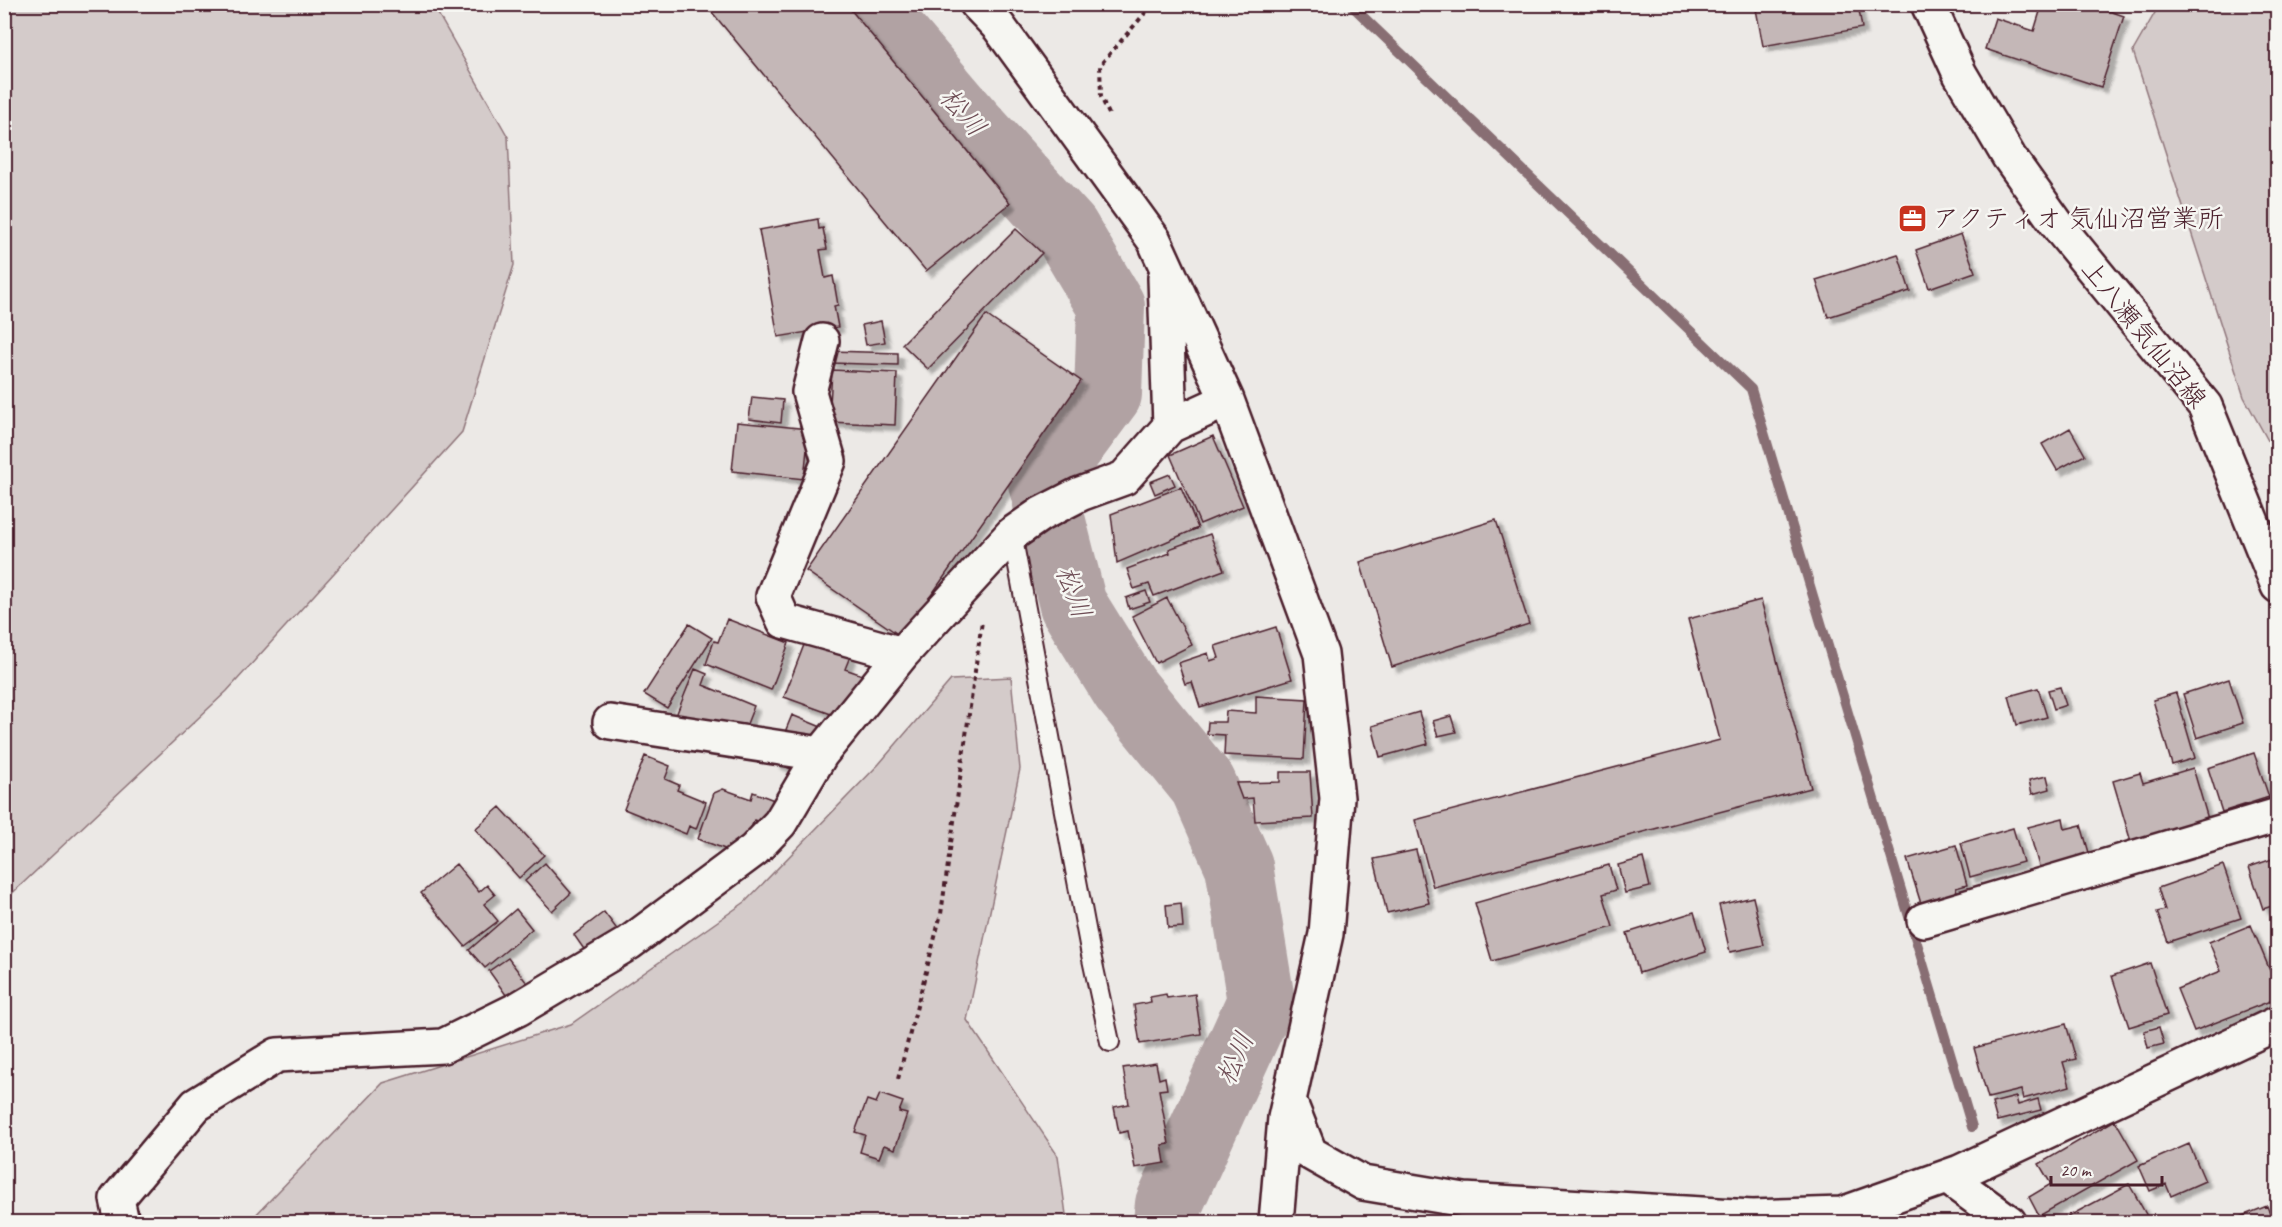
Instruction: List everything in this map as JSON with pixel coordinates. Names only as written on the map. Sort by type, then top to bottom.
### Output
[{"type":"street","points":[[977,4],[999,27],[1154,240],[1227,400],[1321,654],[1337,798],[1326,933],[1285,1118],[1276,1222]]},
{"type":"street","name":"上八瀬気仙沼線","points":[[1928,4],[1960,74],[2009,157],[2061,231],[2205,405],[2277,586]]},
{"type":"street","points":[[1165,264],[1170,426]]},
{"type":"street","points":[[822,340],[809,392],[829,461],[773,596],[784,621],[902,654]]},
{"type":"street","points":[[122,1222],[117,1199],[196,1105],[277,1055],[442,1046],[518,1009],[629,943],[754,850],[780,823],[821,754],[902,654],[1012,534],[1041,514],[1080,494],[1124,478],[1170,426],[1227,400]]},
{"type":"street","points":[[610,722],[821,754]]},
{"type":"street","points":[[1924,920],[2277,815]]},
{"type":"street","points":[[1289,1100],[1310,1153],[1363,1183],[1464,1200],[1752,1217],[1842,1214],[1947,1177],[2277,1023]]},
{"type":"street","points":[[1947,1177],[2009,1222]]},
{"type":"lane","points":[[1012,534],[1090,950],[1110,1042]]},
{"type":"path","points":[[1111,117],[1101,97],[1100,64],[1154,4]]},
{"type":"path","points":[[898,1079],[941,914],[985,600],[984,564]]},
{"type":"shaded area","points":[[5,4],[433,5],[508,137],[514,265],[462,432],[227,691],[5,900]]},
{"type":"shaded area","points":[[2160,4],[2277,5],[2277,457],[2244,397],[2133,51]]},
{"type":"shaded area","points":[[1011,677],[1020,769],[967,1020],[1058,1156],[1067,1222],[249,1222],[383,1083],[571,1024],[745,902],[879,764],[951,680]]},
{"type":"building","points":[[718,4],[846,4],[1010,203],[926,271],[711,11]]},
{"type":"building","points":[[1755,4],[1858,4],[1862,28],[1763,46]]},
{"type":"building","points":[[2064,4],[2089,4],[2124,16],[2101,87],[1985,49],[1995,18],[2034,31],[2042,5],[2061,11]]},
{"type":"building","points":[[818,219],[819,229],[823,228],[827,249],[820,250],[825,278],[833,276],[838,305],[834,306],[838,327],[778,337],[759,230]]},
{"type":"building","points":[[1016,229],[1042,253],[928,369],[902,344]]},
{"type":"building","points":[[1961,234],[1975,272],[1929,288],[1916,250]]},
{"type":"building","points":[[1898,254],[1910,291],[1828,317],[1816,280]]},
{"type":"building","points":[[986,315],[1081,381],[902,637],[806,571]]},
{"type":"building","points":[[881,321],[885,342],[866,345],[862,325]]},
{"type":"building","points":[[831,351],[898,353],[898,365],[831,363]]},
{"type":"building","points":[[832,370],[897,373],[895,425],[829,422]]},
{"type":"building","points":[[752,397],[783,400],[781,423],[749,419]]},
{"type":"building","points":[[737,422],[809,429],[804,479],[732,471]]},
{"type":"building","points":[[2070,428],[2085,455],[2057,470],[2042,444]]},
{"type":"building","points":[[1213,436],[1243,506],[1200,524],[1170,455]]},
{"type":"building","points":[[1170,474],[1175,485],[1155,494],[1150,482]]},
{"type":"building","points":[[1181,487],[1198,528],[1117,563],[1111,514]]},
{"type":"building","points":[[1496,520],[1529,624],[1392,667],[1360,562]]},
{"type":"building","points":[[1210,534],[1224,570],[1154,596],[1149,584],[1134,589],[1127,569],[1170,553],[1169,549]]},
{"type":"building","points":[[1146,591],[1150,602],[1129,609],[1126,598]]},
{"type":"building","points":[[1167,598],[1192,645],[1156,663],[1132,616]]},
{"type":"building","points":[[1761,600],[1811,788],[1433,887],[1415,820],[1720,740],[1688,619]]},
{"type":"building","points":[[727,619],[789,643],[771,690],[706,664],[714,641],[718,642]]},
{"type":"building","points":[[689,624],[712,638],[667,708],[644,694]]},
{"type":"building","points":[[1276,627],[1292,679],[1200,707],[1192,682],[1185,684],[1178,663],[1208,653],[1210,661],[1219,658],[1215,646]]},
{"type":"building","points":[[807,637],[851,654],[845,669],[871,678],[853,722],[784,697]]},
{"type":"building","points":[[695,669],[707,674],[703,685],[754,706],[743,734],[670,730]]},
{"type":"building","points":[[2229,679],[2243,723],[2197,738],[2183,694]]},
{"type":"building","points":[[2060,687],[2066,705],[2054,709],[2048,690]]},
{"type":"building","points":[[2038,688],[2047,717],[2017,725],[2009,696]]},
{"type":"building","points":[[2176,693],[2195,758],[2172,765],[2153,700]]},
{"type":"building","points":[[1256,696],[1307,699],[1304,759],[1224,755],[1225,735],[1207,734],[1208,722],[1225,722],[1226,711],[1256,713]]},
{"type":"building","points":[[1419,712],[1428,744],[1380,757],[1372,726]]},
{"type":"building","points":[[792,715],[826,729],[802,773],[775,763],[774,746],[781,730],[785,732]]},
{"type":"building","points":[[1451,716],[1456,732],[1438,736],[1433,721]]},
{"type":"building","points":[[2254,753],[2269,797],[2222,812],[2208,768]]},
{"type":"building","points":[[645,756],[670,766],[665,779],[679,785],[677,790],[706,802],[696,829],[689,826],[686,834],[624,809]]},
{"type":"building","points":[[2193,768],[2208,819],[2131,842],[2113,781],[2140,773],[2143,783]]},
{"type":"building","points":[[1280,772],[1310,772],[1313,818],[1255,821],[1253,798],[1242,799],[1236,783],[1280,782]]},
{"type":"building","points":[[2047,776],[2050,789],[2032,794],[2029,780]]},
{"type":"building","points":[[723,789],[751,799],[753,792],[782,803],[774,827],[754,820],[741,855],[698,839],[714,793]]},
{"type":"building","points":[[500,807],[544,855],[519,878],[475,829]]},
{"type":"building","points":[[2063,818],[2065,829],[2081,825],[2092,863],[2042,877],[2028,827]]},
{"type":"building","points":[[2013,828],[2023,862],[1970,877],[1961,843]]},
{"type":"building","points":[[1956,845],[1967,885],[1956,888],[1959,900],[1923,910],[1907,859]]},
{"type":"building","points":[[1416,850],[1429,903],[1387,913],[1374,859]]},
{"type":"building","points":[[2278,857],[2278,904],[2263,909],[2249,867]]},
{"type":"building","points":[[1643,858],[1650,887],[1625,893],[1618,865]]},
{"type":"building","points":[[545,863],[571,893],[552,911],[525,881]]},
{"type":"building","points":[[456,864],[479,892],[487,885],[495,895],[484,904],[498,921],[465,946],[421,893]]},
{"type":"building","points":[[1609,865],[1616,890],[1603,894],[1613,927],[1492,961],[1475,903]]},
{"type":"building","points":[[2223,865],[2241,918],[2168,942],[2157,912],[2165,910],[2158,888]]},
{"type":"building","points":[[1753,897],[1764,945],[1730,952],[1719,905]]},
{"type":"building","points":[[1181,903],[1183,927],[1168,928],[1166,905]]},
{"type":"building","points":[[516,909],[532,929],[485,968],[469,950]]},
{"type":"building","points":[[604,912],[619,932],[588,955],[574,935]]},
{"type":"building","points":[[1694,912],[1706,952],[1639,973],[1627,933]]},
{"type":"building","points":[[2251,925],[2278,990],[2278,998],[2194,1031],[2177,989],[2221,971],[2209,942]]},
{"type":"building","points":[[508,958],[530,987],[511,1002],[489,971]]},
{"type":"building","points":[[2150,963],[2167,1015],[2129,1027],[2112,976]]},
{"type":"building","points":[[1166,994],[1167,998],[1195,994],[1201,1034],[1140,1044],[1134,1005],[1151,1002],[1150,997]]},
{"type":"building","points":[[2066,1024],[2076,1059],[2063,1062],[2070,1086],[2023,1099],[2021,1090],[1988,1098],[1974,1048]]},
{"type":"building","points":[[2159,1027],[2164,1044],[2148,1048],[2144,1031]]},
{"type":"building","points":[[1156,1063],[1159,1079],[1165,1077],[1167,1089],[1159,1090],[1169,1144],[1162,1145],[1165,1163],[1135,1168],[1128,1131],[1119,1133],[1114,1107],[1129,1104],[1123,1068]]},
{"type":"building","points":[[880,1094],[903,1102],[899,1112],[907,1114],[895,1149],[884,1145],[879,1158],[860,1152],[865,1135],[855,1132],[867,1100],[876,1103]]},
{"type":"building","points":[[2016,1097],[2018,1105],[2038,1099],[2041,1110],[1997,1121],[1992,1103]]},
{"type":"building","points":[[2115,1120],[2138,1160],[2039,1216],[2029,1197],[2051,1184],[2039,1164]]},
{"type":"building","points":[[2189,1144],[2205,1181],[2171,1196],[2166,1184],[2150,1191],[2139,1166]]},
{"type":"building","points":[[2129,1184],[2148,1218],[2139,1222],[2058,1222]]},
{"type":"building","points":[[2267,1206],[2273,1222],[2227,1222]]},
{"type":"building","points":[[1980,1207],[1991,1222],[1959,1222]]},
{"type":"waterway","name":"松川","points":[[868,4],[970,124],[1066,230],[1111,306],[1108,394],[1042,483],[1073,605],[1125,689],[1203,785],[1239,866],[1261,1001],[1169,1204],[1167,1222]]},
{"type":"waterway","points":[[1350,4],[1751,389],[1972,1127]]},
{"type":"place","name":"アクティオ 気仙沼営業所","points":[[1912,218]]}]
